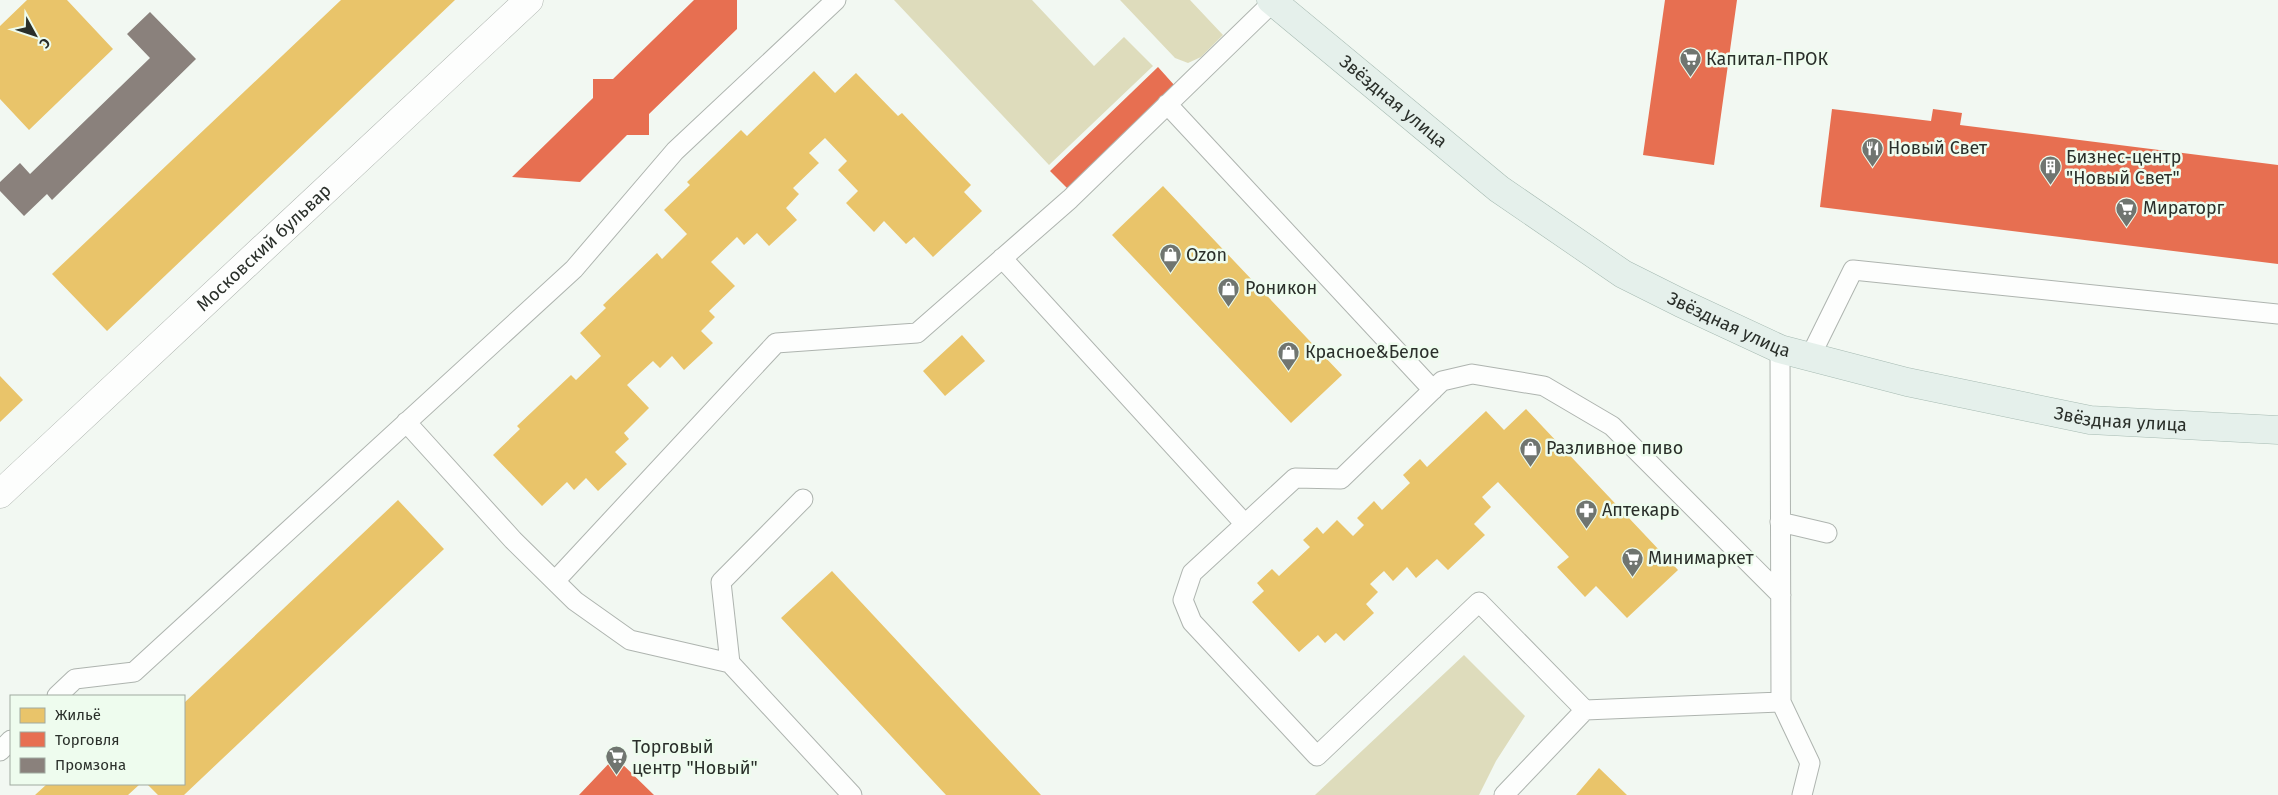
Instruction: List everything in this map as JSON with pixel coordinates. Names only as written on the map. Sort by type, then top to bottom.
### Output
[{"type":"main road","name":"Звёздная улица","points":[[1272,1],[1499,189],[1623,274],[1681,304],[1780,349],[1907,382],[2090,420],[2278,430]]},
{"type":"street","name":"Московский бульвар","points":[[0,494],[528,0]]},
{"type":"lane","points":[[58,695],[75,679],[134,672],[574,269],[675,151],[836,0]]},
{"type":"lane","points":[[554,581],[776,343],[917,333],[1070,199],[1272,1]]},
{"type":"lane","points":[[1168,104],[1433,390]]},
{"type":"lane","points":[[1002,258],[1244,524]]},
{"type":"lane","points":[[1810,357],[1853,270],[2278,314]]},
{"type":"lane","points":[[1780,349],[1781,702],[1810,763],[1802,795]]},
{"type":"lane","points":[[1585,710],[1479,602],[1317,756],[1192,622],[1184,600],[1192,573],[1295,478],[1341,479],[1442,381],[1472,374],[1544,386],[1612,426],[1781,595]]},
{"type":"lane","points":[[406,422],[513,540],[575,601],[630,640],[730,663],[852,795]]},
{"type":"lane","points":[[730,663],[721,582],[803,499]]},
{"type":"lane","points":[[1780,522],[1827,533]]},
{"type":"lane","points":[[1504,795],[1585,710],[1781,702]]},
{"type":"lane","points":[[0,751],[10,741]]},
{"type":"shaded area","points":[[894,0],[1032,0],[1094,66],[1124,37],[1153,66],[1049,165]]},
{"type":"shaded area","points":[[1120,0],[1190,0],[1223,35],[1201,57],[1188,63],[1175,58]]},
{"type":"shaded area","points":[[1464,655],[1525,716],[1496,761],[1479,795],[1315,795]]},
{"type":"building: Жильё","points":[[27,0],[67,0],[113,49],[29,130],[0,99],[0,26]]},
{"type":"building: Жильё","points":[[341,0],[455,0],[107,331],[52,274]]},
{"type":"building: Жильё","points":[[814,71],[835,93],[856,73],[898,116],[902,113],[971,185],[964,192],[982,211],[933,257],[914,237],[906,244],[884,221],[874,232],[846,203],[858,191],[838,170],[847,161],[825,138],[809,153],[819,163],[793,188],[799,194],[786,208],[797,220],[769,246],[757,233],[744,245],[737,237],[711,262],[735,286],[709,311],[715,317],[701,331],[713,343],[684,370],[672,356],[660,368],[653,361],[627,385],[649,408],[624,433],[629,439],[615,452],[627,464],[598,491],[586,478],[574,490],[567,482],[542,506],[493,455],[520,429],[517,426],[571,375],[576,380],[601,356],[580,333],[606,308],[603,305],[657,253],[662,259],[687,234],[664,210],[690,185],[687,182],[741,130],[747,136]]},
{"type":"building: Жильё","points":[[1163,186],[1342,375],[1291,423],[1112,235]]},
{"type":"building: Жильё","points":[[962,335],[985,361],[945,396],[923,371]]},
{"type":"building: Жильё","points":[[0,376],[23,400],[0,422]]},
{"type":"building: Жильё","points":[[1526,409],[1678,570],[1627,618],[1596,586],[1585,597],[1557,567],[1569,557],[1498,482],[1482,497],[1491,507],[1474,524],[1485,535],[1448,570],[1437,559],[1416,578],[1407,567],[1393,581],[1384,571],[1370,584],[1378,592],[1366,604],[1374,613],[1344,641],[1336,633],[1325,643],[1318,635],[1299,652],[1252,602],[1264,591],[1257,583],[1272,569],[1279,576],[1310,547],[1303,540],[1317,527],[1323,534],[1337,520],[1353,536],[1364,525],[1357,518],[1374,501],[1382,510],[1410,483],[1403,475],[1420,459],[1427,467],[1486,411],[1504,430]]},
{"type":"building: Жильё","points":[[398,500],[444,549],[184,795],[158,795],[148,785],[185,785],[185,702]]},
{"type":"building: Жильё","points":[[832,571],[1041,795],[946,795],[781,618]]},
{"type":"building: Жильё","points":[[1599,768],[1627,795],[1576,795]]},
{"type":"building: Жильё","points":[[46,785],[139,785],[128,795],[35,795]]},
{"type":"building: Торговля","points":[[694,0],[737,0],[737,29],[649,114],[649,135],[627,135],[580,182],[512,177],[593,98],[593,79],[613,79]]},
{"type":"building: Торговля","name":"Капитал-ПРОК","points":[[1665,0],[1737,0],[1714,165],[1643,155]]},
{"type":"building: Торговля","points":[[1158,67],[1175,86],[1070,191],[1050,171]]},
{"type":"building: Торговля","name":"Бизнес-центр \"Новый Свет\"","points":[[1832,109],[1931,121],[1933,109],[1962,113],[1960,125],[2278,165],[2278,264],[1820,207]]},
{"type":"building: Торговля","name":"Торговый центр \"Новый\"","points":[[615,757],[654,795],[579,795]]},
{"type":"building: Промзона","points":[[150,12],[196,59],[52,200],[47,194],[24,216],[0,191],[0,182],[20,163],[30,174],[150,58],[127,34]]},
{"type":"place","name":"Капитал-ПРОК","points":[[1690,78]]},
{"type":"place","name":"Новый Свет","points":[[1872,167]]},
{"type":"place","name":"Бизнес-центр \"Новый Свет\"","points":[[2050,186]]},
{"type":"place","name":"Мираторг","points":[[2127,227]]},
{"type":"place","name":"Ozon","points":[[1170,274]]},
{"type":"place","name":"Роникон","points":[[1229,307]]},
{"type":"place","name":"Красное&Белое","points":[[1289,371]]},
{"type":"place","name":"Разливное пиво","points":[[1530,467]]},
{"type":"place","name":"Аптекарь","points":[[1586,529]]},
{"type":"place","name":"Минимаркет","points":[[1632,577]]},
{"type":"place","name":"Торговый центр \"Новый\"","points":[[616,776]]}]
